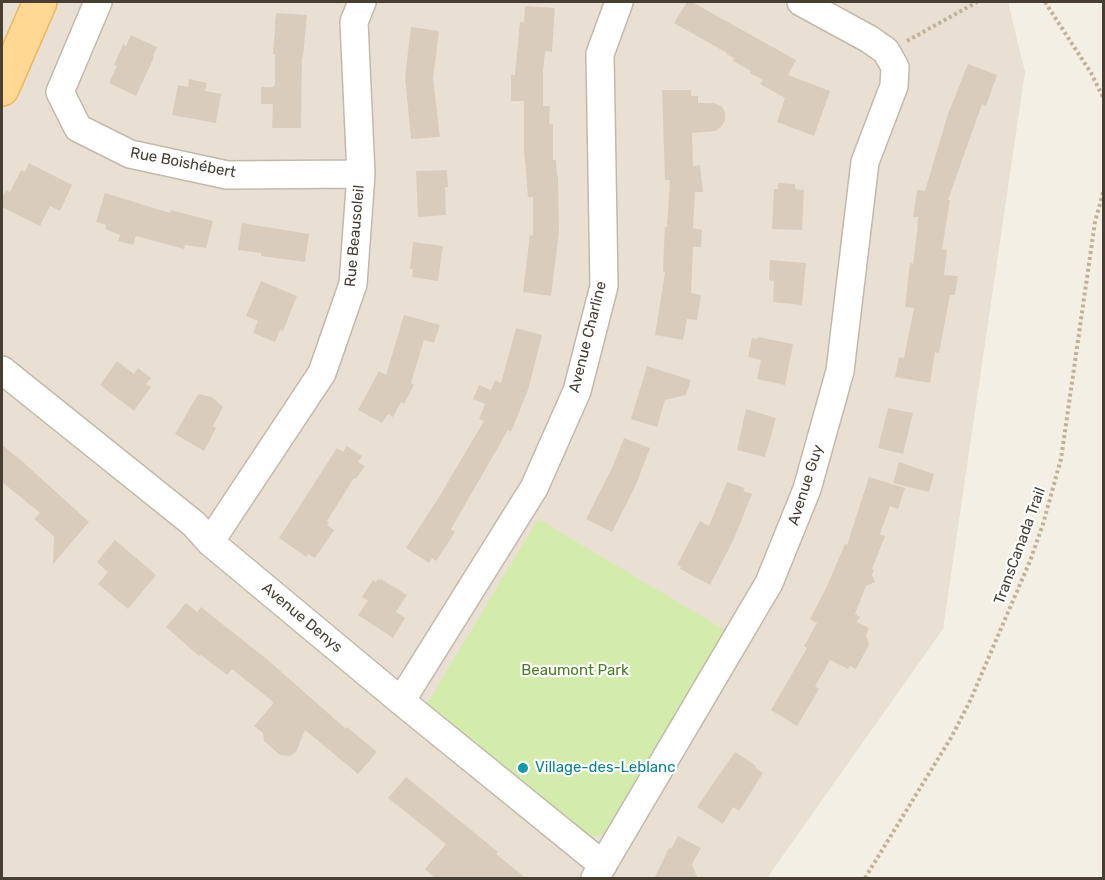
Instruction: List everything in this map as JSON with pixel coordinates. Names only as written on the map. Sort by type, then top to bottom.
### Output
[{"type":"main road","points":[[2,88],[40,2]]},
{"type":"street","name":"Rue Boishébert","points":[[98,2],[60,92],[78,128],[130,154],[227,175],[361,174]]},
{"type":"street","name":"Rue Beausoleil","points":[[210,542],[322,373],[353,284],[361,174],[354,22],[362,2]]},
{"type":"street","name":"Avenue Charline","points":[[401,701],[534,488],[577,391],[604,286],[600,54],[619,2]]},
{"type":"street","points":[[801,2],[869,39],[886,51]]},
{"type":"street","name":"Avenue Guy","points":[[599,872],[769,583],[807,489],[840,371],[865,162],[894,86],[895,67],[886,51]]},
{"type":"street","name":"Avenue Denys","points":[[2,370],[194,524],[210,542],[401,701],[599,872]]},
{"type":"path","points":[[886,51],[977,2]]},
{"type":"path","points":[[1045,2],[1091,72],[1104,99]]},
{"type":"path","name":"TransCanada Trail","points":[[865,879],[952,736],[1030,561],[1043,524],[1061,459],[1095,222],[1104,189]]},
{"type":"shaded area","points":[[2,2],[1008,2],[1025,72],[943,629],[767,878],[2,878]]},
{"type":"green space","name":"Beaumont Park","points":[[538,519],[728,632],[603,834],[587,839],[426,705]]},
{"type":"building","points":[[687,2],[692,2],[796,60],[788,75],[830,91],[814,136],[777,122],[785,98],[760,84],[763,80],[733,61],[734,58],[727,53],[674,23]]},
{"type":"building","points":[[525,6],[555,8],[552,52],[545,51],[543,73],[543,106],[550,106],[549,124],[553,124],[553,160],[556,160],[558,175],[559,232],[551,296],[523,292],[530,235],[533,236],[533,197],[528,197],[524,148],[524,101],[511,101],[511,75],[515,75],[520,22],[524,22]]},
{"type":"building","points":[[276,13],[307,15],[302,57],[301,128],[272,128],[273,104],[261,104],[261,87],[275,85],[275,54],[273,54]]},
{"type":"building","points":[[411,27],[439,31],[433,78],[440,137],[411,139],[405,77]]},
{"type":"building","points":[[131,35],[157,47],[136,96],[109,83],[123,44],[126,46]]},
{"type":"building","points":[[968,64],[997,75],[986,106],[982,104],[948,200],[950,200],[942,249],[947,250],[944,275],[958,276],[955,295],[950,295],[939,353],[935,352],[930,383],[895,377],[899,357],[904,358],[914,308],[905,307],[910,263],[913,264],[917,233],[918,217],[913,217],[917,190],[925,191],[948,114]]},
{"type":"building","points":[[189,79],[207,83],[205,91],[221,94],[216,123],[172,115],[178,85],[188,87]]},
{"type":"building","points":[[662,90],[691,90],[691,96],[698,96],[698,103],[714,103],[722,107],[725,112],[725,121],[715,131],[692,133],[693,166],[700,165],[703,192],[695,192],[693,228],[702,230],[701,247],[693,247],[691,293],[701,295],[697,320],[687,319],[683,340],[655,335],[665,272],[663,272],[664,245],[670,180],[665,180]]},
{"type":"building","points":[[29,163],[72,185],[60,211],[50,206],[40,226],[2,207],[2,199],[6,190],[10,192],[21,170],[25,172]]},
{"type":"building","points":[[447,170],[446,215],[418,217],[416,171]]},
{"type":"building","points":[[778,183],[795,184],[795,189],[804,190],[802,230],[772,229],[774,189],[778,189]]},
{"type":"building","points":[[105,193],[170,213],[171,210],[213,221],[206,248],[185,245],[184,249],[136,236],[133,245],[118,241],[120,235],[105,229],[106,225],[96,222]]},
{"type":"building","points":[[242,223],[309,234],[305,262],[261,256],[261,253],[238,250]]},
{"type":"building","points":[[413,242],[443,246],[438,281],[412,277],[413,269],[410,269]]},
{"type":"building","points":[[770,260],[806,263],[802,305],[773,302],[774,281],[769,280]]},
{"type":"building","points":[[261,281],[297,296],[283,331],[280,330],[275,342],[253,333],[258,321],[246,316]]},
{"type":"building","points":[[404,315],[440,325],[434,343],[424,340],[411,383],[414,385],[404,404],[401,402],[393,417],[388,414],[382,423],[358,410],[379,371],[386,375]]},
{"type":"building","points":[[516,328],[542,335],[528,390],[511,432],[508,430],[451,529],[455,532],[436,561],[432,558],[429,563],[406,548],[484,421],[479,419],[485,404],[473,399],[479,385],[491,390],[495,380],[501,383]]},
{"type":"building","points":[[758,337],[793,344],[785,385],[757,379],[761,360],[748,357],[752,338],[758,339]]},
{"type":"building","points":[[117,361],[134,374],[138,368],[151,378],[146,384],[151,387],[134,411],[100,385]]},
{"type":"building","points":[[647,366],[691,380],[686,395],[665,400],[657,427],[631,419]]},
{"type":"building","points":[[198,394],[212,397],[223,407],[213,426],[216,428],[204,451],[175,434]]},
{"type":"building","points":[[888,408],[913,413],[903,454],[878,448]]},
{"type":"building","points":[[746,409],[776,418],[765,457],[737,450]]},
{"type":"building","points":[[624,438],[650,448],[635,487],[612,532],[586,519],[612,468]]},
{"type":"building","points":[[2,445],[89,522],[53,564],[54,536],[34,519],[40,513],[2,482]]},
{"type":"building","points":[[347,446],[362,456],[358,462],[365,466],[356,479],[354,478],[327,521],[329,523],[327,525],[334,530],[315,558],[308,554],[306,557],[279,538],[337,448],[343,452]]},
{"type":"building","points":[[899,462],[934,474],[929,492],[893,483]]},
{"type":"building","points":[[869,477],[905,488],[898,509],[890,506],[880,534],[885,536],[872,569],[875,582],[866,586],[855,614],[860,617],[857,622],[869,628],[866,635],[869,645],[856,669],[850,666],[848,669],[830,660],[815,686],[819,689],[797,726],[771,710],[807,648],[804,646],[817,623],[810,619],[845,544],[847,545]]},
{"type":"building","points":[[727,482],[745,488],[743,491],[752,494],[733,541],[710,585],[680,569],[681,567],[677,565],[700,521],[709,526]]},
{"type":"building","points":[[115,540],[156,575],[128,609],[98,584],[108,572],[97,562]]},
{"type":"building","points":[[378,579],[407,595],[396,612],[405,618],[393,638],[358,615],[368,601],[362,597],[373,580],[376,582]]},
{"type":"building","points":[[186,603],[197,612],[201,607],[269,661],[346,729],[347,727],[377,752],[358,774],[305,730],[296,752],[290,756],[280,755],[264,741],[263,733],[254,726],[273,704],[272,701],[232,669],[227,675],[201,655],[199,656],[166,627]]},
{"type":"building","points":[[735,752],[763,773],[739,811],[733,807],[723,824],[697,807]]},
{"type":"building","points":[[406,777],[498,852],[496,854],[527,879],[436,879],[425,869],[446,844],[388,798]]},
{"type":"building","points":[[678,836],[701,848],[692,864],[698,879],[654,879],[669,848],[671,849]]},
{"type":"place","name":"Village-des-Leblanc","points":[[523,768]]}]
